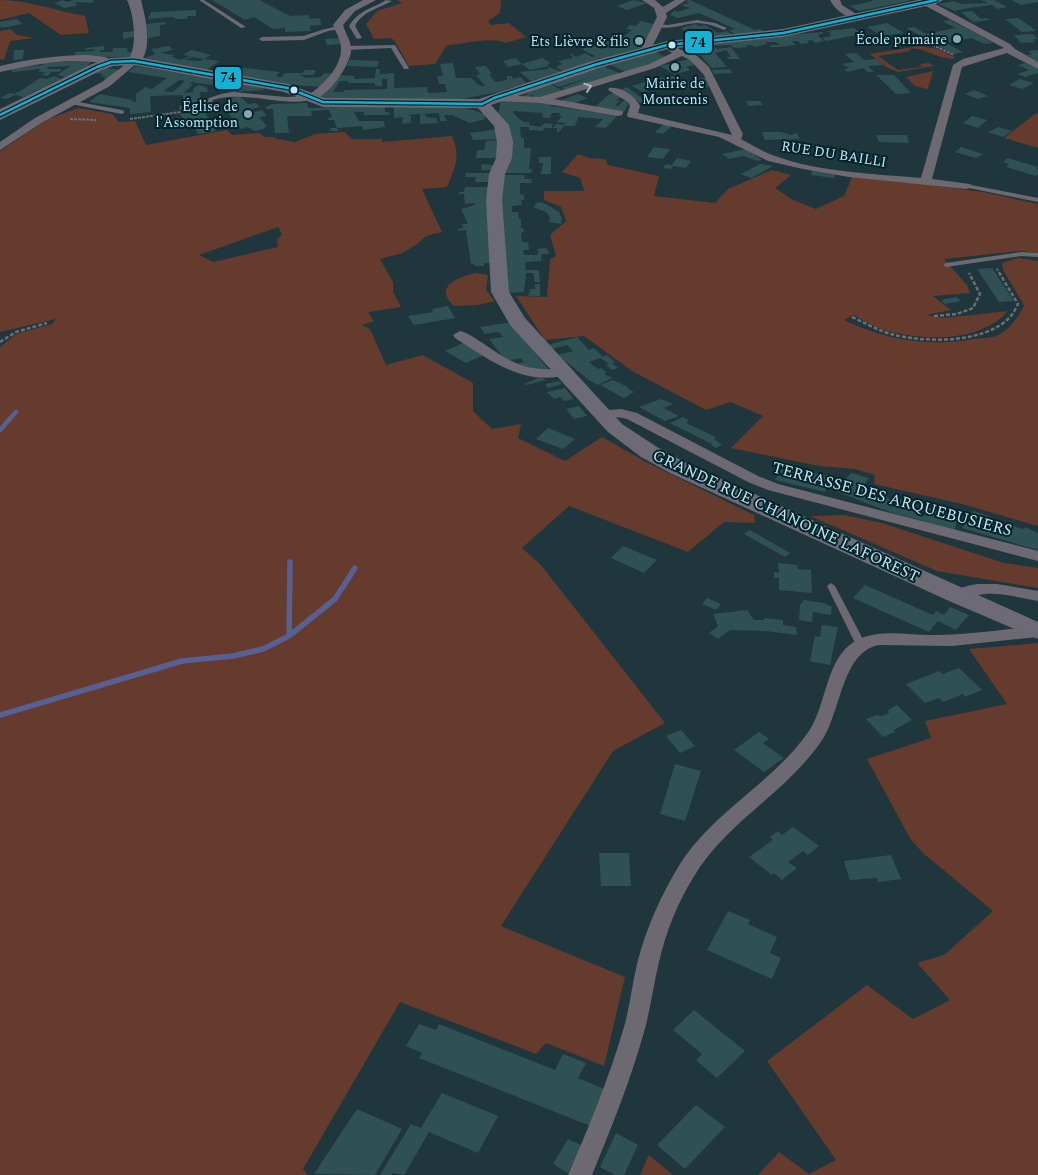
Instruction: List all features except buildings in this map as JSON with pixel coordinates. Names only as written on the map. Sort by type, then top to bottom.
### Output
[{"type":"main road","points":[[134,0],[137,7],[139,39],[139,52],[134,61]]},
{"type":"main road","points":[[0,115],[97,67],[111,62],[134,61],[266,89],[303,93],[317,100],[422,104],[488,101],[645,50],[667,45],[772,34],[930,1]]},
{"type":"main road","name":"GRANDE RUE CHANOINE LAFOREST","points":[[488,101],[503,130],[505,142],[504,158],[497,174],[494,200],[500,292],[517,320],[602,414],[631,440],[680,469],[957,596],[1038,631]]},
{"type":"street","points":[[317,100],[343,61],[346,48],[344,37],[338,25],[344,14],[371,0]]},
{"type":"street","points":[[645,50],[662,16],[662,11],[658,6],[647,0]]},
{"type":"street","points":[[662,11],[681,0]]},
{"type":"street","points":[[835,0],[838,7],[856,17]]},
{"type":"street","points":[[930,1],[1007,46],[1010,49],[1008,50]]},
{"type":"street","points":[[667,45],[679,54]]},
{"type":"street","points":[[926,182],[958,65],[966,61],[1008,50],[1019,54],[1038,66]]},
{"type":"street","points":[[541,100],[644,69],[679,54],[689,54],[698,61],[715,82],[722,104],[738,134],[735,139]]},
{"type":"street","points":[[0,69],[50,60],[99,58],[111,62]]},
{"type":"street","points":[[0,147],[43,118],[106,84],[134,61]]},
{"type":"street","points":[[644,69],[652,74],[651,78]]},
{"type":"street","points":[[586,108],[606,93],[632,84]]},
{"type":"street","name":"RUE DU BAILLI","points":[[614,90],[632,100],[635,106],[632,115],[706,130],[735,139],[759,154],[781,161],[865,175],[966,186]]},
{"type":"street","points":[[488,101],[541,100],[618,113]]},
{"type":"street","points":[[460,335],[526,374],[544,375],[563,372]]},
{"type":"street","name":"TERRASSE DES ARQUEBUSIERS","points":[[602,414],[621,413],[632,416],[753,479],[773,487],[1038,556]]},
{"type":"street","points":[[957,596],[977,588],[995,588],[1038,596]]},
{"type":"street","points":[[580,1175],[618,1081],[636,1023],[648,963],[659,924],[679,884],[696,855],[716,833],[795,759],[817,733],[828,714],[844,661],[854,649],[867,642],[886,639],[962,640],[1038,631]]},
{"type":"lane","points":[[201,0],[243,27]]},
{"type":"lane","points":[[359,38],[352,26],[355,20],[364,12],[390,1],[388,0]]},
{"type":"lane","points":[[658,26],[700,20],[724,28]]},
{"type":"lane","points":[[262,39],[304,38],[339,28]]},
{"type":"lane","points":[[346,48],[393,46],[406,68]]},
{"type":"lane","points":[[206,109],[211,99],[227,94],[266,89]]},
{"type":"lane","points":[[72,103],[122,112]]},
{"type":"lane","points":[[966,186],[1038,200]]},
{"type":"lane","points":[[946,266],[1020,254],[1038,256]]},
{"type":"lane","points":[[830,586],[861,645]]},
{"type":"path","points":[[918,38],[959,57]]},
{"type":"path","points":[[124,120],[206,109]]},
{"type":"path","points":[[43,118],[98,120]]},
{"type":"path","points":[[852,317],[877,330],[900,337],[964,338],[990,332],[1005,324],[1014,314],[1018,304],[1010,288],[989,259]]},
{"type":"path","points":[[934,316],[967,312],[973,308],[980,294],[977,286],[960,263]]},
{"type":"path","points":[[0,342],[16,332],[47,323]]},
{"type":"shaded area","points":[[0,0],[11,0],[85,16],[89,33],[61,35],[29,13],[0,20]]},
{"type":"shaded area","points":[[397,0],[501,0],[500,13],[488,21],[491,25],[509,23],[526,37],[505,43],[492,40],[447,45],[435,64],[409,66],[394,40],[390,38],[374,39],[366,24],[377,11],[402,3]]},
{"type":"shaded area","points":[[10,29],[17,35],[34,38],[10,41],[4,60],[0,59],[0,31]]},
{"type":"shaded area","points":[[919,46],[938,49],[956,58],[943,58],[915,49],[878,56],[898,70],[922,67],[919,64],[929,63],[934,66],[898,72],[886,67],[870,54]]},
{"type":"shaded area","points":[[933,71],[928,89],[915,86],[906,77]]},
{"type":"shaded area","points":[[78,108],[112,114],[119,122],[135,121],[146,145],[227,130],[232,135],[259,133],[264,137],[295,142],[315,134],[345,132],[352,139],[382,139],[382,142],[452,136],[455,143],[456,162],[447,187],[422,189],[442,232],[426,236],[416,245],[402,253],[380,259],[393,282],[393,292],[401,307],[368,312],[374,321],[362,325],[370,329],[386,365],[423,355],[473,383],[473,411],[492,429],[521,424],[518,438],[565,461],[602,437],[644,461],[754,515],[755,523],[724,522],[688,552],[569,506],[522,548],[541,565],[665,723],[613,751],[501,926],[625,977],[604,1066],[546,1043],[536,1054],[400,1002],[303,1169],[308,1175],[0,1175],[0,347],[16,334],[52,324],[56,319],[0,332],[0,151],[48,119]],"holes":[[[278,227],[282,234],[277,240],[278,247],[213,262],[199,255]]]},
{"type":"shaded area","points":[[1036,113],[1038,114],[1038,148],[1004,138]]},
{"type":"shaded area","points":[[578,154],[589,158],[605,159],[608,165],[659,176],[654,196],[715,203],[728,189],[772,170],[791,175],[775,188],[793,200],[816,209],[844,196],[853,175],[983,192],[1038,204],[1038,253],[1020,251],[944,259],[967,285],[970,293],[933,296],[951,310],[926,315],[943,318],[1008,311],[996,322],[965,334],[948,337],[930,337],[913,336],[881,329],[854,315],[844,320],[876,333],[924,342],[957,341],[996,336],[1013,323],[1024,305],[1003,270],[1002,263],[1018,258],[1038,261],[1038,526],[962,504],[874,484],[875,475],[855,469],[819,466],[731,448],[763,416],[731,402],[706,410],[632,371],[584,336],[545,340],[516,296],[547,297],[550,259],[556,256],[550,235],[566,221],[561,207],[544,200],[544,191],[584,191],[580,178],[562,172]]},
{"type":"shaded area","points":[[475,273],[488,275],[486,290],[495,301],[478,305],[454,306],[448,299],[447,288],[455,280]]},
{"type":"shaded area","points":[[844,515],[882,523],[1004,563],[1038,568],[1038,588],[937,571],[810,516]]},
{"type":"shaded area","points":[[1038,643],[1038,1175],[758,1175],[779,1152],[809,1174],[836,1160],[767,1061],[867,985],[913,1019],[950,1000],[917,963],[944,955],[993,911],[924,854],[911,840],[867,759],[931,738],[925,721],[1007,704],[969,649]]},
{"type":"shaded area","points":[[649,1155],[673,1175],[640,1175]]},
{"type":"waterway","points":[[0,430],[16,412]]},
{"type":"waterway","points":[[289,636],[290,562]]},
{"type":"waterway","points":[[289,636],[335,599],[355,568]]},
{"type":"waterway","points":[[0,715],[182,661],[233,656],[263,649],[289,636]]},
{"type":"transit line","name":"74","points":[[0,115],[97,67],[111,62],[134,61],[288,88],[323,102],[482,104],[494,98],[594,65],[667,45],[783,33],[936,0]]},
{"type":"place","name":"École primaire","points":[[957,39]]},
{"type":"place","name":"Ets Lièvre & fils","points":[[639,41]]},
{"type":"place","name":"Mairie de Montcenis","points":[[675,67]]},
{"type":"place","name":"Église de l'Assomption","points":[[248,114]]}]
